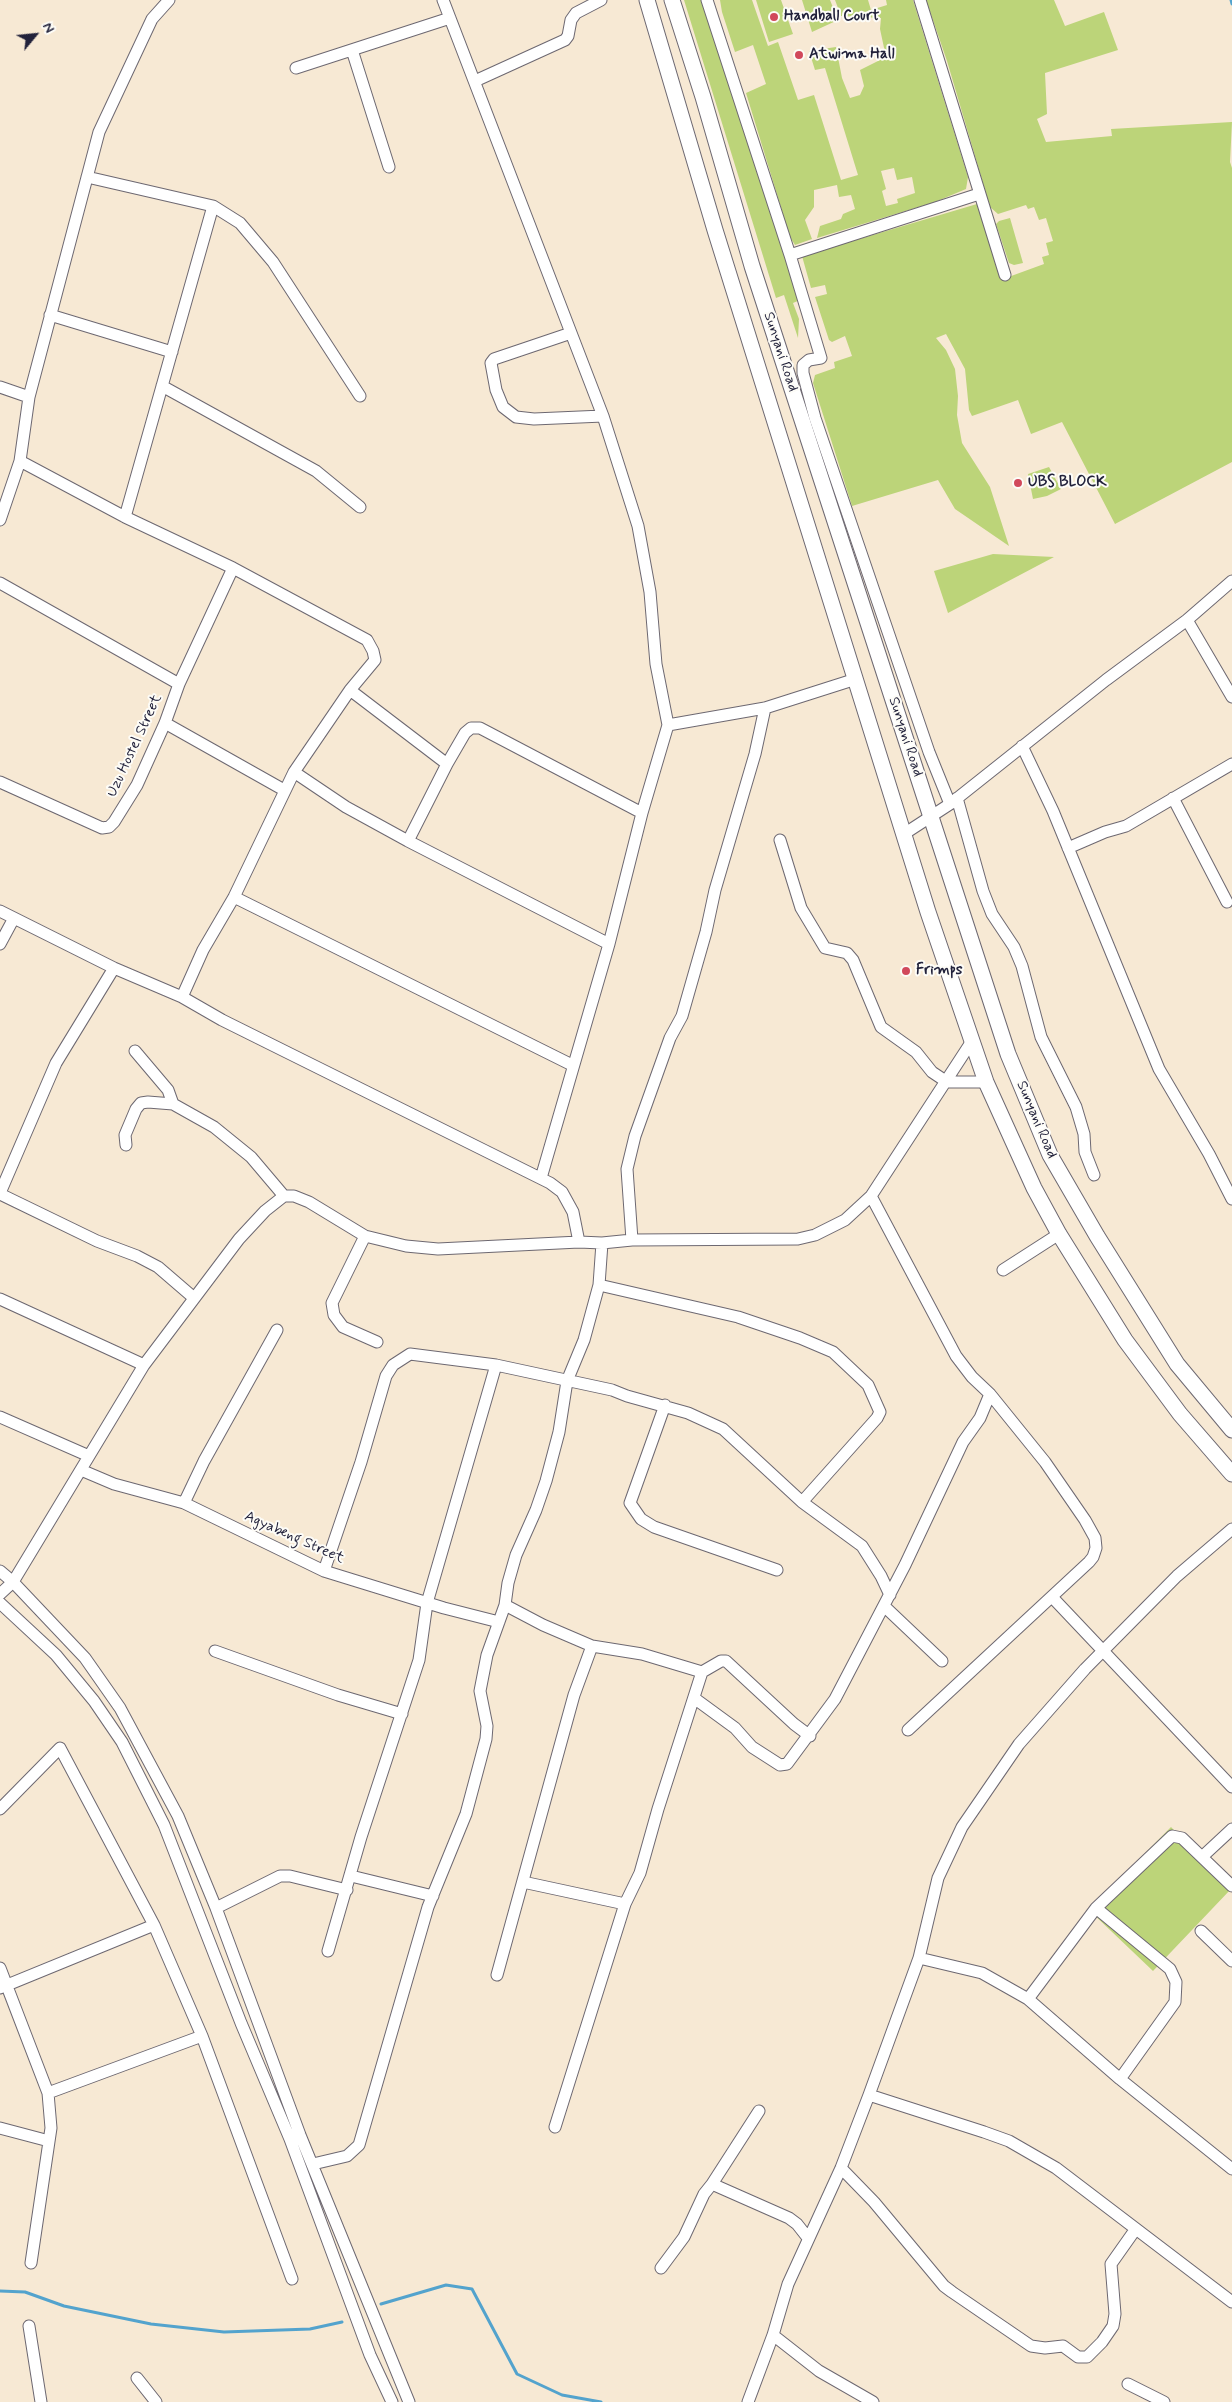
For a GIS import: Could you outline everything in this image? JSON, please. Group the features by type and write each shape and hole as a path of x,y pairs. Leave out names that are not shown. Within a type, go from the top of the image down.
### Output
{"main road":[{"path":"647,0 718,239 904,834 986,1082 1034,1188 1059,1234 1125,1340 1180,1414 1232,1474"},
{"name":"Sunyani Road","path":"672,0 703,97 752,266 1008,1054 1050,1155 1102,1244 1177,1364 1232,1430"}],"street":[{"path":"0,520 20,461 29,397 98,132 152,19 169,0"},
{"path":"443,0 603,416 638,526 650,592 656,664 668,725 642,813 609,944 572,1065 541,1178"},
{"path":"475,81 565,40 568,36 570,20 576,13 601,0"},
{"path":"706,0 790,255 820,358 809,360 803,365 803,373 815,418 916,715 953,801 992,914 1014,947 1022,966 1041,1037 1076,1107 1084,1134 1084,1152 1094,1175"},
{"path":"920,0 979,194 1006,275"},
{"path":"296,68 450,18"},
{"path":"352,50 389,167"},
{"path":"87,177 213,206 240,223 273,262 360,396"},
{"path":"790,255 979,194"},
{"path":"125,517 213,206"},
{"path":"50,316 172,352"},
{"path":"571,334 494,358 491,363 496,390 503,407 516,417 560,419 603,416"},
{"path":"162,386 316,471 360,507"},
{"path":"0,388 29,397"},
{"path":"20,461 125,517 233,568 367,640 373,651 375,660 350,690 294,772 284,790 234,897 203,950 182,997"},
{"name":"Uzu Hostel Street","path":"0,782 102,828 109,827 137,785 180,684 233,568"},
{"path":"904,834 953,801 1187,620 1232,581"},
{"path":"0,583 180,684"},
{"path":"1187,620 1232,697"},
{"path":"668,725 765,708 856,679"},
{"path":"350,690 447,764"},
{"path":"632,1240 628,1170 635,1136 670,1038 682,1016 706,932 715,890 755,754 765,708"},
{"path":"165,723 284,790"},
{"path":"408,841 447,764 465,733 471,728 480,728 642,813"},
{"path":"1022,746 1053,811 1159,1069 1209,1154 1232,1198"},
{"path":"1068,848 1105,832 1126,826 1232,764"},
{"path":"294,772 346,807 408,841 609,944"},
{"path":"1173,798 1227,902"},
{"path":"780,840 801,908 818,940 825,948 847,953 853,960 881,1027 904,1042 916,1052 932,1072 947,1082 986,1082"},
{"path":"234,897 572,1065"},
{"path":"0,911 114,968 182,997 231,1024 541,1178 562,1192 574,1212 579,1242"},
{"path":"0,944 14,918"},
{"path":"114,968 56,1064 0,1193 97,1241 136,1256 158,1268 194,1298"},
{"path":"0,1594 13,1582 144,1365 239,1239 265,1211 284,1196 294,1196 308,1202 365,1236 406,1246 438,1249 579,1242 602,1243 632,1240 798,1239 815,1235 845,1220 872,1196 972,1041"},
{"path":"135,1051 168,1090 173,1104"},
{"path":"126,1145 125,1134 140,1103 173,1104 214,1127 251,1157 284,1196"},
{"path":"872,1196 956,1356 972,1377 990,1394 1045,1462 1085,1520 1095,1538 1093,1556 1052,1597 1006,1637 908,1730"},
{"path":"1002,1270 1059,1234"},
{"path":"365,1236 332,1303 334,1315 343,1327 377,1342"},
{"path":"314,2164 347,2156 359,2145 433,1896 466,1814 482,1755 487,1726 480,1691 487,1655 505,1605 508,1583 516,1555 536,1510 546,1481 559,1432 567,1381 584,1340 599,1285 602,1243"},
{"path":"599,1285 738,1317 800,1338 833,1352 868,1385 880,1412 877,1418 802,1502"},
{"path":"0,1299 144,1365"},
{"path":"184,1502 204,1461 277,1330"},
{"path":"324,1571 361,1462 386,1376 393,1365 410,1354 496,1365 612,1390 627,1396 665,1405 723,1429 802,1502 862,1546 881,1576 890,1595"},
{"path":"328,1951 361,1836 419,1660 427,1602 496,1365"},
{"path":"694,1698 735,1728 752,1747 780,1765 787,1764 810,1736 835,1699 890,1595 963,1442 980,1418 990,1394"},
{"path":"665,1405 630,1503 641,1520 654,1527 777,1570"},
{"path":"0,1417 89,1456"},
{"name":"Agyabeng Street","path":"81,1470 114,1484 184,1502 324,1571 499,1622"},
{"path":"748,2402 773,2335 788,2284 840,2168 869,2095 919,1958 938,1878 962,1827 1019,1744 1102,1651 1177,1576 1232,1529"},
{"path":"0,1571 13,1582 85,1658 120,1708 178,1816 216,1908 300,2135 314,2164 386,2349 410,2402"},
{"path":"1052,1597 1232,1788"},
{"path":"0,1603 56,1655 94,1701 122,1742 164,1825 238,2014 290,2139 370,2355 392,2402"},
{"path":"505,1605 543,1625 592,1646 642,1654 702,1672"},
{"path":"884,1606 942,1661"},
{"path":"497,1974 574,1695 592,1646"},
{"path":"215,1651 338,1695 402,1714"},
{"path":"555,2127 625,1904 640,1873 658,1809 702,1672 721,1661 726,1661 794,1724 810,1736"},
{"path":"0,1809 60,1748 154,1926 202,2036 292,2279"},
{"path":"1204,1856 1232,1829"},
{"path":"1028,1999 1096,1908 1172,1836 1182,1838 1204,1856 1232,1886"},
{"path":"216,1908 280,1876 290,1876 347,1890"},
{"path":"351,1876 433,1896"},
{"path":"523,1882 625,1904"},
{"path":"1096,1908 1170,1968 1176,1982 1175,2002 1120,2080"},
{"path":"4,1987 154,1926"},
{"path":"1201,1931 1232,1961"},
{"path":"919,1958 982,1973 1028,1999 1120,2080 1232,2169"},
{"path":"0,1968 4,1987 48,2093 51,2128 31,2263"},
{"path":"48,2093 202,2036"},
{"path":"869,2095 1009,2141 1056,2168 1232,2302"},
{"path":"661,2268 684,2237 704,2194 759,2111"},
{"path":"0,2128 49,2141"},
{"path":"840,2168 874,2202 944,2286 1031,2346 1045,2348 1063,2346 1078,2357 1088,2357 1113,2326 1115,2314 1111,2264 1135,2230"},
{"path":"712,2184 789,2218 808,2238"},
{"path":"29,2326 41,2402"},
{"path":"773,2335 819,2372 873,2402"},
{"path":"137,2378 156,2402"},
{"path":"1128,2384 1164,2402"}],"green space":[{"path":"684,0 702,0 800,300 793,303 799,319 798,338 784,295 776,298"},
{"path":"720,0 752,0 768,46 778,42 798,100 814,95 841,180 858,175 825,68 815,70 809,51 836,47 842,78 850,98 860,95 864,86 860,70 886,57 880,29 881,18 841,16 835,0 868,0 871,10 887,5 886,0 913,0 968,177 966,189 935,202 817,238 820,226 841,219 843,214 855,209 851,195 839,197 837,185 814,190 814,207 805,220 812,239 795,245 790,237 746,93 766,84 753,45 735,52","holes":["894,168 897,180 912,177 915,193 897,199 898,203 886,206 882,191 886,189 881,171"]},
{"name":"Handball Court","path":"756,0 781,0 793,34 769,42"},
{"path":"802,0 830,0 838,20 812,32"},
{"path":"926,0 1054,0 1065,26 1104,12 1118,50 1045,73 1047,114 1037,119 1046,142 1112,136 1111,129 1232,122 1230,162 1232,168 1232,462 1115,524 1062,422 1031,434 1018,400 972,416 969,410 965,369 946,334 936,338 946,350 955,369 958,396 957,415 962,443 990,487 1009,546 955,509 938,480 852,506 813,383 815,375 835,368 834,362 852,356 845,336 832,342 829,340 815,297 827,294 825,285 811,288 802,256 977,204 1003,279 1044,264 1042,257 1049,255 1046,243 1053,241 1046,218 1039,220 1034,207 1028,209 1026,205 998,214 990,207 947,61"},
{"path":"1010,218 1023,263 1014,265 1009,263 996,224 999,221"},
{"path":"1049,467 1061,489 1047,496 1033,499 1028,474"},
{"path":"993,554 1054,557 948,613 934,571"},
{"path":"1171,1827 1231,1889 1153,1971 1089,1910"}],"waterway":[{"path":"1231,0 1232,4"},
{"path":"381,2304 446,2285 472,2289 517,2374 562,2395 601,2402"},
{"path":"0,2291 25,2292 64,2306 151,2324 224,2332 310,2329 342,2322"}],"place":[{"name":"Handball Court","path":"774,17"},
{"name":"Atwima Hall","path":"799,55"},
{"name":"UBS BLOCK","path":"1018,483"},
{"name":"Frimps","path":"906,971"}]}
